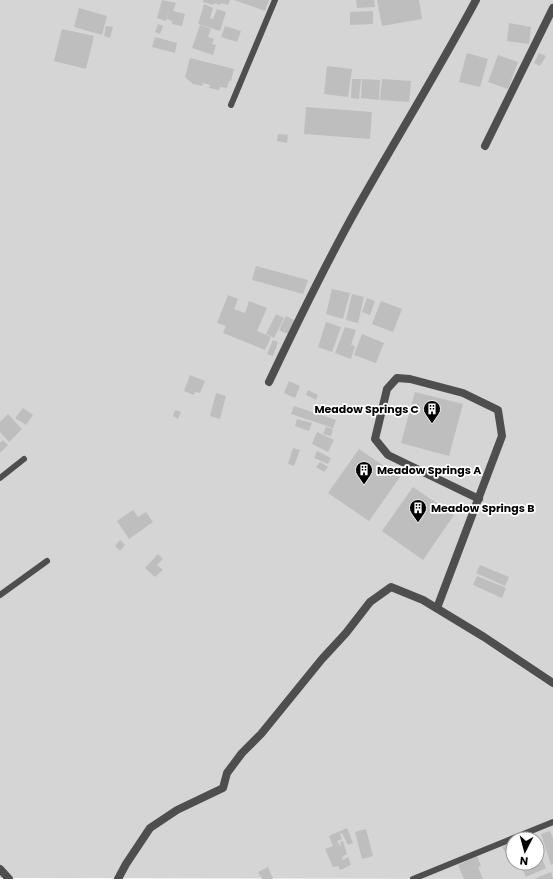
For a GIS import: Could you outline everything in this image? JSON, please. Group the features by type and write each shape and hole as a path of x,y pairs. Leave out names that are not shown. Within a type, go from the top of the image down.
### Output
{"street":[{"path":"269,382 300,315 357,209 449,50 476,0"},
{"path":"485,146 553,8"},
{"path":"438,608 479,499 502,436 498,410 463,393 410,379 397,378 388,389 375,439 388,455 479,499"},
{"path":"118,879 150,828 177,810 223,788 227,773 242,753 261,734 322,659 346,633 370,602 391,587 438,608 553,683"},
{"path":"0,870 9,879"}],"lane":[{"path":"231,105 275,0"},
{"path":"0,478 24,459"},
{"path":"0,595 48,562"},
{"path":"414,879 553,822"}],"shaded area":[{"path":"0,0 553,0 553,879 0,878"}],"building":[{"path":"162,0 176,3 173,11 185,14 182,26 172,24 172,21 167,19 169,9 166,21 157,18"},
{"path":"203,0 230,0 228,5 214,3 213,5 203,2"},
{"path":"234,0 269,0 265,11"},
{"path":"356,0 374,0 375,7 357,8"},
{"path":"377,0 419,0 422,19 382,26"},
{"path":"204,4 213,8 210,18 213,19 217,9 226,12 220,31 198,24"},
{"path":"79,8 107,16 102,35 74,27"},
{"path":"373,11 373,24 350,25 350,12"},
{"path":"509,23 531,27 529,44 507,41"},
{"path":"158,24 163,26 160,34 155,32"},
{"path":"200,25 211,29 208,37 214,39 212,44 216,45 213,55 192,48"},
{"path":"106,26 113,27 110,38 104,36"},
{"path":"225,26 241,31 237,42 221,37"},
{"path":"62,29 94,36 86,69 54,61"},
{"path":"155,37 177,43 175,53 152,47"},
{"path":"467,53 488,59 480,87 459,82"},
{"path":"539,53 546,56 540,66 534,63"},
{"path":"498,55 518,62 508,89 488,82"},
{"path":"190,58 234,69 231,81 229,81 227,88 220,87 219,90 209,88 210,85 203,83 202,86 193,84 185,77"},
{"path":"327,66 352,69 348,97 324,94"},
{"path":"352,79 361,79 359,99 351,98"},
{"path":"362,79 380,80 379,100 361,98"},
{"path":"382,79 411,81 409,102 380,100"},
{"path":"306,107 372,112 370,139 304,134"},
{"path":"278,134 288,135 287,143 277,141"},
{"path":"256,266 308,280 303,294 252,280"},
{"path":"332,289 350,293 343,319 326,314"},
{"path":"352,294 364,297 358,323 346,320"},
{"path":"228,295 238,299 234,309 245,313 249,301 267,308 257,331 271,337 265,350 223,333 226,326 217,323"},
{"path":"367,298 375,301 370,315 362,312"},
{"path":"381,301 402,309 393,332 372,324"},
{"path":"276,314 284,318 274,338 266,334"},
{"path":"286,316 296,321 290,335 279,330"},
{"path":"326,322 341,327 332,352 318,347"},
{"path":"345,327 356,330 351,345 355,346 351,359 335,353"},
{"path":"362,334 384,343 376,363 354,355"},
{"path":"273,340 278,342 273,356 267,354"},
{"path":"190,375 205,381 200,393 195,392 194,395 184,391"},
{"path":"289,381 300,386 295,398 284,393"},
{"path":"308,390 318,395 316,400 306,395"},
{"name":"Meadow Springs C","path":"415,392 463,404 449,456 401,443"},
{"path":"216,393 226,396 220,419 210,416"},
{"path":"294,406 336,420 333,428 291,414"},
{"path":"23,408 33,415 26,425 15,418"},
{"path":"175,410 181,412 178,419 173,416"},
{"path":"8,414 22,429 9,442 0,432 0,422"},
{"path":"297,419 312,423 309,431 295,426"},
{"path":"326,427 333,429 331,436 323,434"},
{"path":"317,432 334,440 328,452 312,444"},
{"path":"3,440 8,445 0,453 0,443"},
{"path":"293,448 300,450 294,466 288,464"},
{"name":"Meadow Springs A","path":"359,449 400,477 369,521 328,493"},
{"path":"317,451 331,458 328,464 314,458"},
{"path":"320,462 328,467 324,472 316,467"},
{"name":"Meadow Springs B","path":"413,487 454,515 423,560 382,531"},
{"path":"133,510 138,517 146,512 153,522 129,539 117,521"},
{"path":"120,540 125,545 120,551 115,546"},
{"path":"158,554 163,559 157,565 163,570 155,577 145,568"},
{"path":"480,565 509,577 505,586 476,573"},
{"path":"477,576 506,588 502,598 473,585"},
{"path":"347,828 353,843 348,845 342,833 340,834 342,839 337,841 341,846 340,842 343,841 347,854 342,857 343,860 348,857 351,865 340,870 338,866 333,867 325,849 333,846 329,836"},
{"path":"366,829 373,856 362,859 355,832"},
{"path":"550,831 553,838 553,864 551,865 545,846 545,833"},
{"path":"505,845 505,852 502,847"},
{"path":"477,856 481,866 478,867 483,879 464,879 458,865"},
{"path":"268,867 273,879 262,879 258,872"},
{"path":"523,871 539,871 526,877"},
{"path":"551,872 553,879 534,879"}],"place":[{"name":"Meadow Springs C","path":"432,424"},
{"name":"Meadow Springs A","path":"364,485"},
{"name":"Meadow Springs B","path":"418,523"}]}
